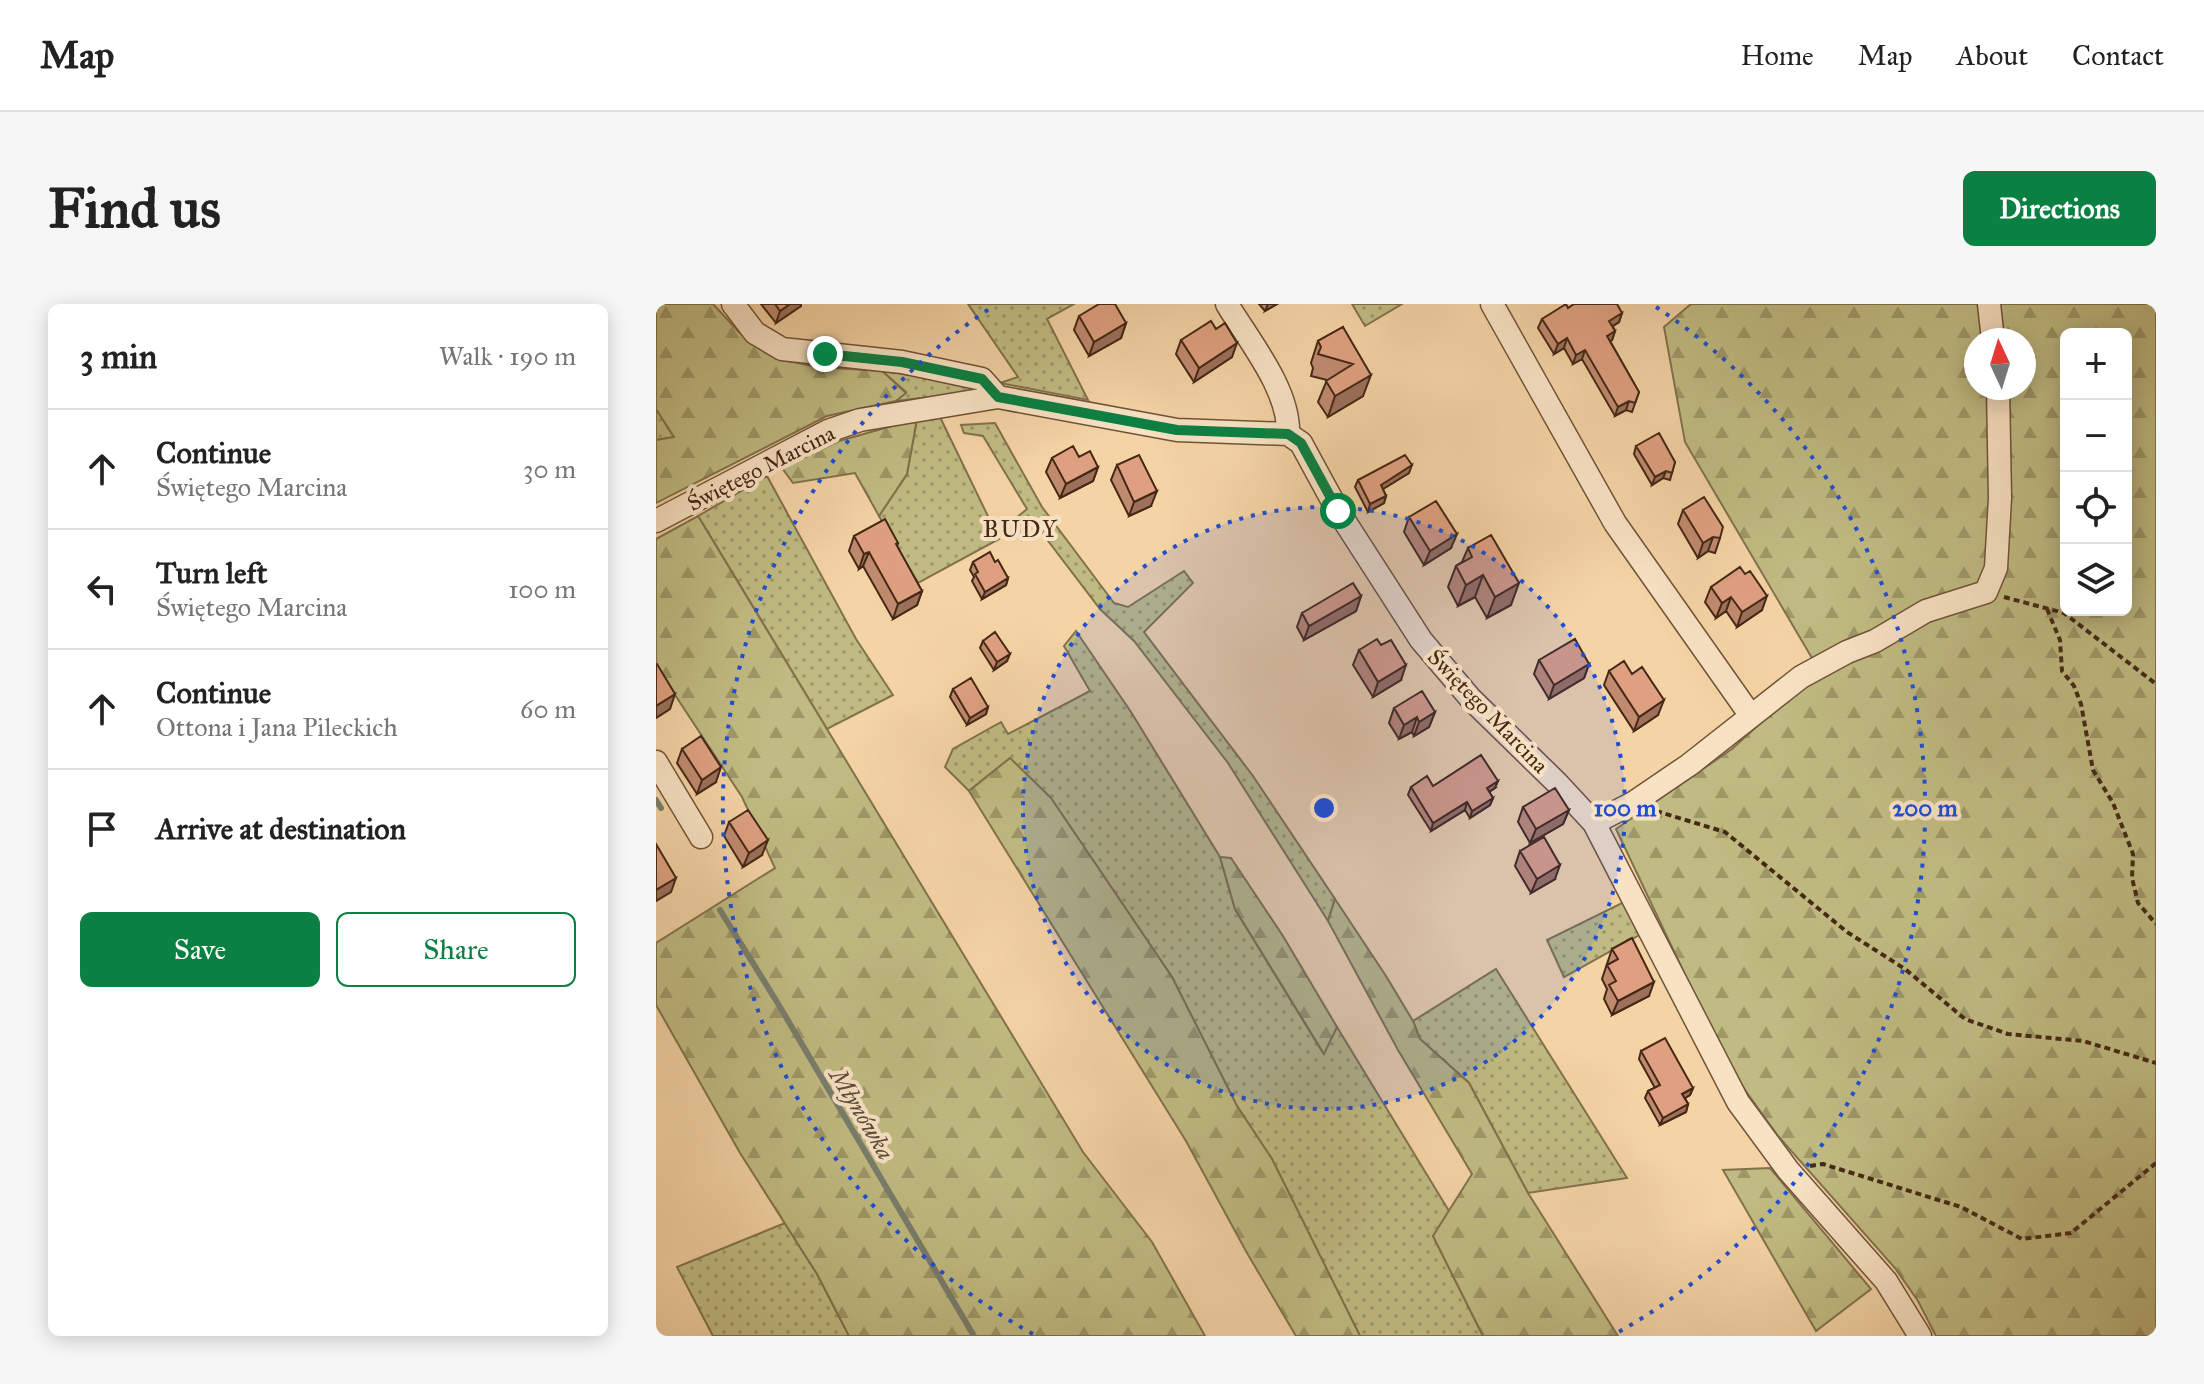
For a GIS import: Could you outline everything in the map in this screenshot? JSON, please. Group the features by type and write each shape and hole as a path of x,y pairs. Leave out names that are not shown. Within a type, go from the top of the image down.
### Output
{"street":[{"path":"733,304 755,333 782,349 902,362 942,370 982,379 998,397"},
{"path":"1227,304 1282,396 1289,417 1288,434"},
{"path":"1492,304 1615,523 1751,716"},
{"path":"1989,304 1992,328"},
{"name":"Świętego Marcina","path":"656,521 828,431 860,420 998,397 1177,430 1288,434 1301,443 1338,511 1421,640 1471,699 1594,823 1738,1102 1788,1170 1886,1281 1920,1336"},
{"path":"1594,823 1633,803 1689,765 1801,677 1875,641 1926,611 1986,592 1996,568 1998,540 1998,400"},
{"path":"656,762 701,837"}],"path":[{"path":"1986,592 2064,613 2156,684"},
{"path":"2047,609 2060,640 2062,671 2074,686 2081,704 2093,770 2113,803 2133,854 2132,878 2138,903 2156,924"},
{"path":"1633,803 1725,832 1847,932 1905,969 1965,1019 2008,1034 2083,1041 2156,1063"},
{"path":"1788,1170 1823,1164 1893,1184 1961,1207 2022,1239 2071,1233 2156,1163"}],"green space":[{"path":"656,304 713,304 739,332 778,359 818,367 882,371 906,393 896,401 827,416 656,503 656,440 674,437 656,409"},
{"path":"968,304 1074,304 1047,319 1088,400 1000,383 1018,377"},
{"path":"1352,304 1402,304 1365,326"},
{"path":"1691,304 2156,304 2156,1336 1936,1336 1918,1301 1895,1268 1778,1136 1745,1090 1716,1040 1616,829 1732,749 1819,670 1685,442 1664,327"},
{"path":"882,371 970,383 971,392 896,401 906,392"},
{"path":"656,409 674,437 656,440"},
{"path":"939,415 999,539 918,583 879,516 907,474 917,419"},
{"path":"917,419 907,474 879,516 855,473 793,483 782,468 839,441"},
{"path":"995,423 1042,507 1114,603 1128,607 1184,571 1193,583 1144,632 1253,776 1335,899 1328,921 1228,763 1134,641 1100,609 1042,533 1022,540 1011,522 1027,509 983,436 964,433 961,425"},
{"path":"767,476 856,639 893,695 827,729 698,516"},
{"path":"698,516 1083,1152 1152,1242 1205,1336 849,1336 817,1274 740,1153 656,1005 656,943 775,868 742,797 656,666 656,539"},
{"path":"1076,631 1131,712 1220,857 1235,909 1323,1053 1337,1027 1449,1211 1433,1236 1483,1336 1360,1336 1272,1159 1237,1106 1172,977 1051,799 1010,758 969,791 945,767 953,749 1001,722 1008,734 1090,691 1064,646"},
{"path":"1010,758 1051,798 1172,977 1237,1106 1272,1159 1360,1336 1296,1336 1186,1141 969,791"},
{"path":"1220,857 1231,858 1283,936 1337,1027 1324,1054 1235,909"},
{"path":"1335,899 1386,976 1420,1039 1469,1083 1528,1193 1618,1336 1483,1336 1433,1236 1472,1174 1398,1050 1328,921"},
{"path":"1626,901 1641,934 1564,977 1547,940"},
{"path":"1496,969 1627,1178 1528,1193 1469,1083 1420,1039 1413,1021"},
{"path":"1770,1168 1871,1289 1816,1331 1723,1170"},
{"path":"785,1223 817,1274 849,1336 713,1336 677,1267"}],"building":[{"path":"775,304 790,304 780,311"},
{"path":"1099,304 1115,304 1126,323 1094,342 1079,316"},
{"path":"1566,304 1568,308 1574,304 1617,304 1622,313 1609,321 1615,331 1607,336 1639,392 1635,403 1629,401 1618,407 1585,350 1576,355 1567,338 1558,344 1542,319"},
{"path":"1211,321 1216,329 1225,323 1237,343 1199,368 1181,340"},
{"path":"1343,327 1371,375 1335,396 1326,381 1353,364 1318,354 1321,347 1318,341"},
{"path":"1659,433 1675,462 1672,473 1666,471 1655,477 1636,446"},
{"path":"1073,446 1079,457 1090,451 1098,467 1066,484 1052,458"},
{"path":"1139,455 1157,491 1134,502 1117,465"},
{"path":"1405,455 1412,465 1381,485 1386,496 1370,504 1358,480"},
{"path":"1704,497 1723,527 1720,538 1713,537 1703,543 1683,510"},
{"path":"1436,501 1457,534 1430,551 1409,517"},
{"path":"885,519 922,591 898,604 869,552 864,554 854,536"},
{"path":"1491,535 1519,583 1495,597 1483,575 1466,585 1456,566 1472,557 1468,548"},
{"path":"990,552 1008,578 985,592 975,574 978,572 973,562"},
{"path":"1740,567 1745,574 1750,571 1767,596 1742,612 1731,597 1722,603 1711,587"},
{"path":"1353,583 1361,596 1309,626 1302,613"},
{"path":"995,632 1010,654 997,662 983,641"},
{"path":"1377,639 1381,645 1391,640 1406,665 1378,682 1359,650"},
{"path":"1575,639 1589,664 1554,685 1539,660"},
{"path":"1624,661 1632,674 1642,667 1664,700 1639,717 1609,671"},
{"path":"656,665 675,694 656,706"},
{"path":"971,678 988,707 970,718 953,689"},
{"path":"1422,691 1435,712 1419,722 1417,717 1404,725 1394,708"},
{"path":"701,736 721,767 702,780 682,749"},
{"path":"1481,755 1498,781 1487,788 1493,798 1472,811 1467,802 1433,823 1411,787 1427,776 1433,786"},
{"path":"1555,788 1569,810 1536,829 1523,807"},
{"path":"748,810 768,840 749,853 729,822"},
{"path":"1544,837 1560,865 1537,879 1520,851"},
{"path":"656,844 676,878 656,890"},
{"path":"1632,938 1654,982 1618,1001 1609,985 1616,981 1607,965 1618,959 1612,949"},
{"path":"1665,1038 1693,1088 1682,1094 1688,1104 1663,1118 1648,1091 1660,1085 1641,1051"}],"waterway":[{"name":"Młynówka","path":"656,800 661,808"},
{"name":"Młynówka","path":"720,910 974,1336"}],"district":[{"name":"BUDY","path":"1021,529"}],"route":[{"path":"825,354 902,362 982,379 998,397 1177,430 1288,434 1301,443 1338,511"}]}
